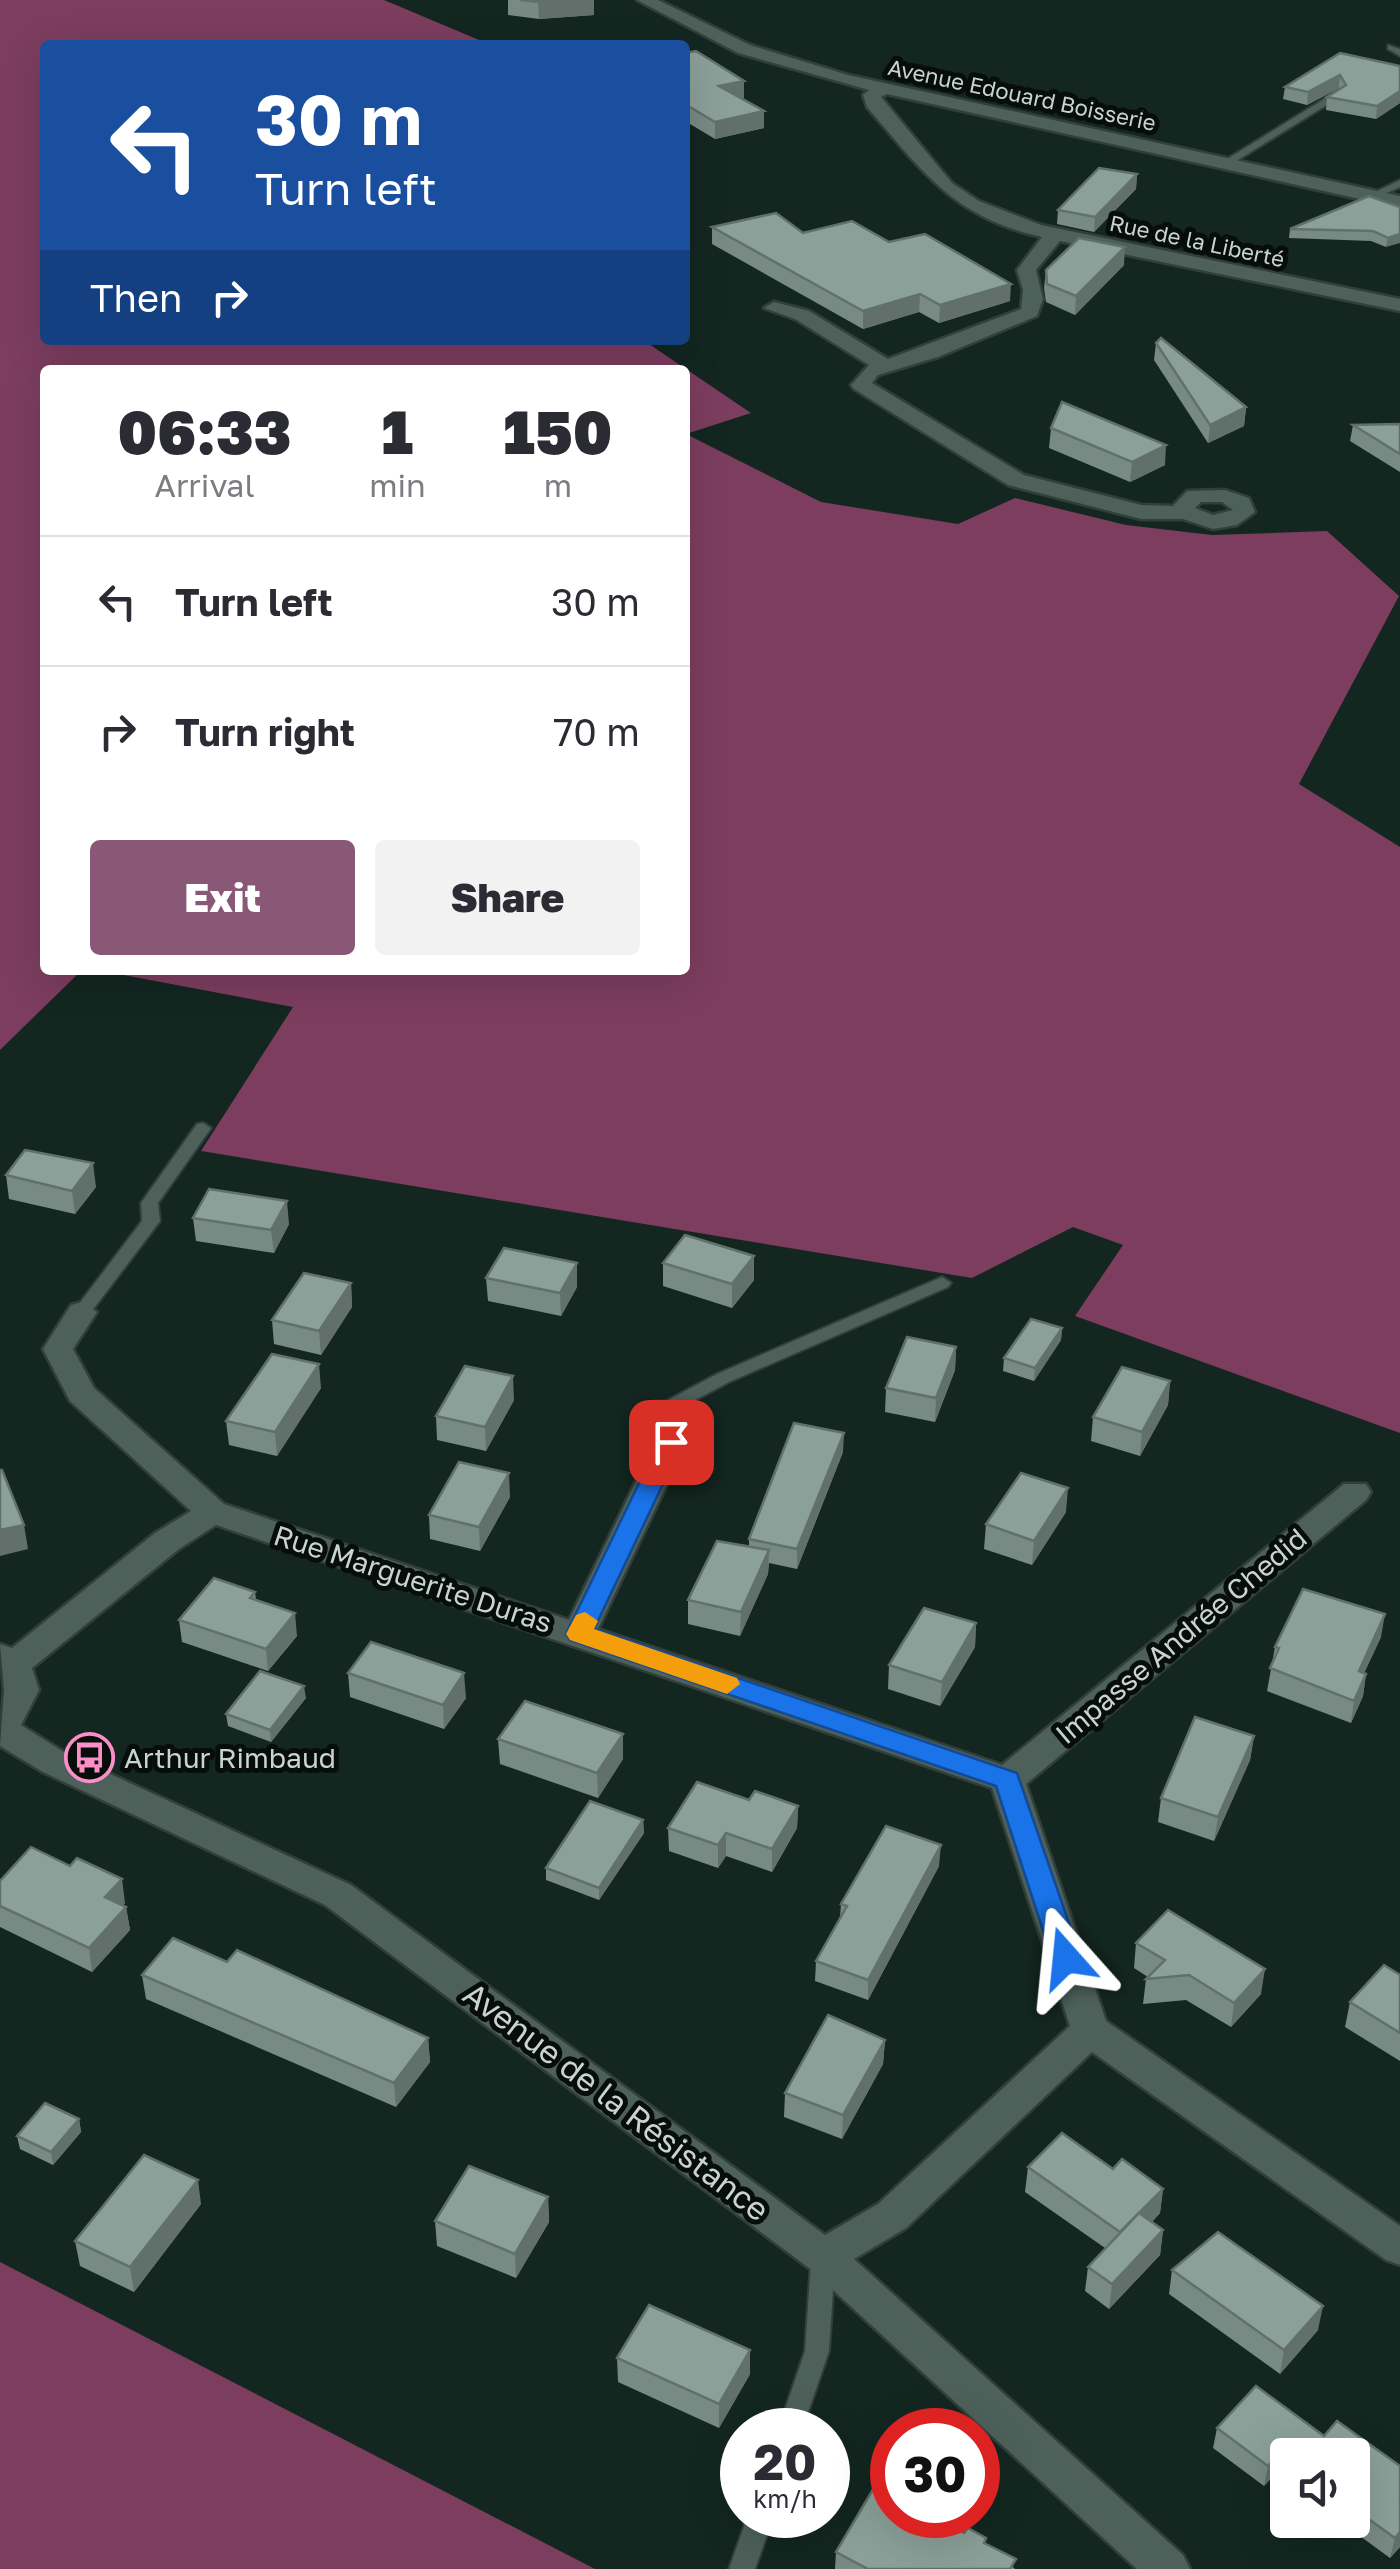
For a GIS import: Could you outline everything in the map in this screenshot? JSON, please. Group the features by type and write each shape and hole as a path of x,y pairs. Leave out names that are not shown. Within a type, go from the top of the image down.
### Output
{"street":[{"name":"Avenue Edouard Boisserie","path":"645,0 744,49 883,88 1230,161 1400,202"},
{"name":"Rue de la Liberté","path":"883,88 872,95 873,103 946,187 972,204 1055,235 1400,305"},
{"path":"1055,235 1028,258 1025,268 1034,303 1030,312 931,353 885,366 863,378 861,385 1016,480 1141,512 1186,513"},
{"path":"774,308 802,315 885,366"},
{"path":"0,1727 20,1703 23,1690 7,1660 213,1512 81,1394 58,1349 82,1312"},
{"path":"579,1634 671,1442 665,1409"},
{"name":"Impasse Andrée Chedid","path":"1007,1780 1355,1492"},
{"name":"Rue Marguerite Duras","path":"213,1512 1007,1780"},
{"name":"Avenue de la Résistance","path":"0,1727 55,1762 338,1896 823,2256 1168,2569"},
{"path":"1007,1780 1090,2030 1400,2248"},
{"path":"823,2256 892,2216 1090,2030"}],"lane":[{"path":"1230,161 1338,94"},
{"path":"1374,195 1400,184"},
{"path":"82,1312 151,1221 150,1203 203,1128"},
{"path":"665,1409 724,1378 942,1283"},
{"path":"798,2408 817,2351 823,2256"},
{"path":"742,2569 753,2538"}],"shaded area":[{"path":"0,0 384,0 479,40 40,40 40,345 650,345 680,365 40,365 40,975 77,975 0,1050"},
{"path":"690,372 751,413 690,433"},
{"path":"690,436 821,502 958,524 1015,498 1126,525 1212,535 1327,531 1399,596 1299,784 1400,847 1400,1433 1075,1316 1123,1245 1073,1227 972,1278 201,1151 293,1007 123,975 690,975"},
{"path":"0,2262 595,2569 0,2569"}],"building":[{"path":"696,51 744,81 719,86 764,111 715,122 690,107 690,52"},
{"path":"1340,53 1400,66 1400,91 1377,106 1327,97 1346,85 1340,75 1308,92 1285,87"},
{"path":"1099,168 1137,174 1095,217 1058,210"},
{"path":"1369,196 1400,207 1400,234 1388,238 1373,231 1290,229"},
{"path":"776,213 803,233 852,221 889,242 925,234 1011,284 940,305 920,294 863,311 712,227"},
{"path":"1079,238 1125,247 1076,296 1047,284 1046,270"},
{"path":"1161,338 1246,407 1210,425 1156,343"},
{"path":"1062,402 1166,445 1132,462 1051,428"},
{"path":"1400,424 1400,454 1353,425"},
{"path":"25,1150 93,1163 72,1191 6,1175"},
{"path":"209,1189 287,1201 271,1230 193,1218"},
{"path":"685,1235 754,1256 732,1284 663,1263"},
{"path":"504,1248 577,1263 560,1293 486,1278"},
{"path":"304,1273 351,1283 319,1331 272,1320"},
{"path":"1031,1319 1062,1328 1035,1368 1004,1358"},
{"path":"907,1337 956,1347 936,1398 886,1388"},
{"path":"272,1354 319,1364 275,1432 226,1421"},
{"path":"465,1366 513,1376 485,1427 436,1416"},
{"path":"1122,1367 1170,1381 1142,1432 1093,1417"},
{"path":"794,1423 844,1433 797,1549 749,1539"},
{"path":"459,1462 509,1473 479,1527 429,1515"},
{"path":"2,1470 24,1525 0,1530"},
{"path":"1021,1473 1068,1488 1034,1541 986,1524"},
{"path":"717,1541 769,1550 741,1612 688,1600"},
{"path":"214,1578 255,1592 250,1598 295,1613 266,1649 179,1620"},
{"path":"1303,1589 1385,1614 1359,1671 1366,1674 1354,1701 1270,1668 1279,1648 1275,1647"},
{"path":"924,1608 976,1623 942,1682 889,1665"},
{"path":"371,1642 464,1673 443,1705 348,1673"},
{"path":"260,1671 304,1686 270,1730 226,1714"},
{"path":"525,1701 623,1734 597,1773 498,1739"},
{"path":"1195,1717 1254,1736 1218,1817 1161,1798"},
{"path":"697,1782 749,1800 755,1791 798,1806 772,1849 726,1833 718,1845 668,1828"},
{"path":"590,1801 643,1820 599,1888 546,1868"},
{"path":"886,1826 941,1845 868,1980 816,1961 847,1906 841,1904"},
{"path":"31,1847 70,1866 77,1858 122,1879 105,1897 126,1907 89,1948 0,1906 0,1881"},
{"path":"1168,1910 1265,1969 1234,2003 1189,1975 1146,1979 1165,1960 1136,1943"},
{"path":"173,1938 227,1962 237,1950 428,2038 394,2083 142,1975"},
{"path":"1384,1965 1400,1975 1400,2033 1350,2002"},
{"path":"828,2015 885,2040 843,2115 785,2093"},
{"path":"45,2103 79,2119 51,2152 17,2136"},
{"path":"1062,2133 1113,2169 1122,2159 1163,2189 1120,2232 1028,2167"},
{"path":"144,2155 198,2180 130,2267 75,2241"},
{"path":"469,2166 548,2197 515,2254 435,2221"},
{"path":"1139,2213 1163,2230 1112,2284 1088,2267"},
{"path":"1218,2232 1323,2306 1284,2350 1172,2270"},
{"path":"649,2305 750,2350 719,2404 617,2358"},
{"path":"1256,2386 1324,2436 1337,2421 1361,2438 1270,2438 1268,2466 1217,2428"},
{"path":"1370,2445 1400,2466 1400,2532 1395,2538 1370,2520"},
{"path":"870,2494 870,2538 986,2538 984,2543 1016,2559 1010,2569 868,2569 836,2552 844,2538 850,2538 850,2528"}],"slow traffic":[{"path":"585,1621 579,1634 727,1684"}],"place":[{"name":"Arthur Rimbaud","path":"89,1758"}],"route":[{"path":"671,1442 579,1634 1007,1780 1066,1958"}]}
